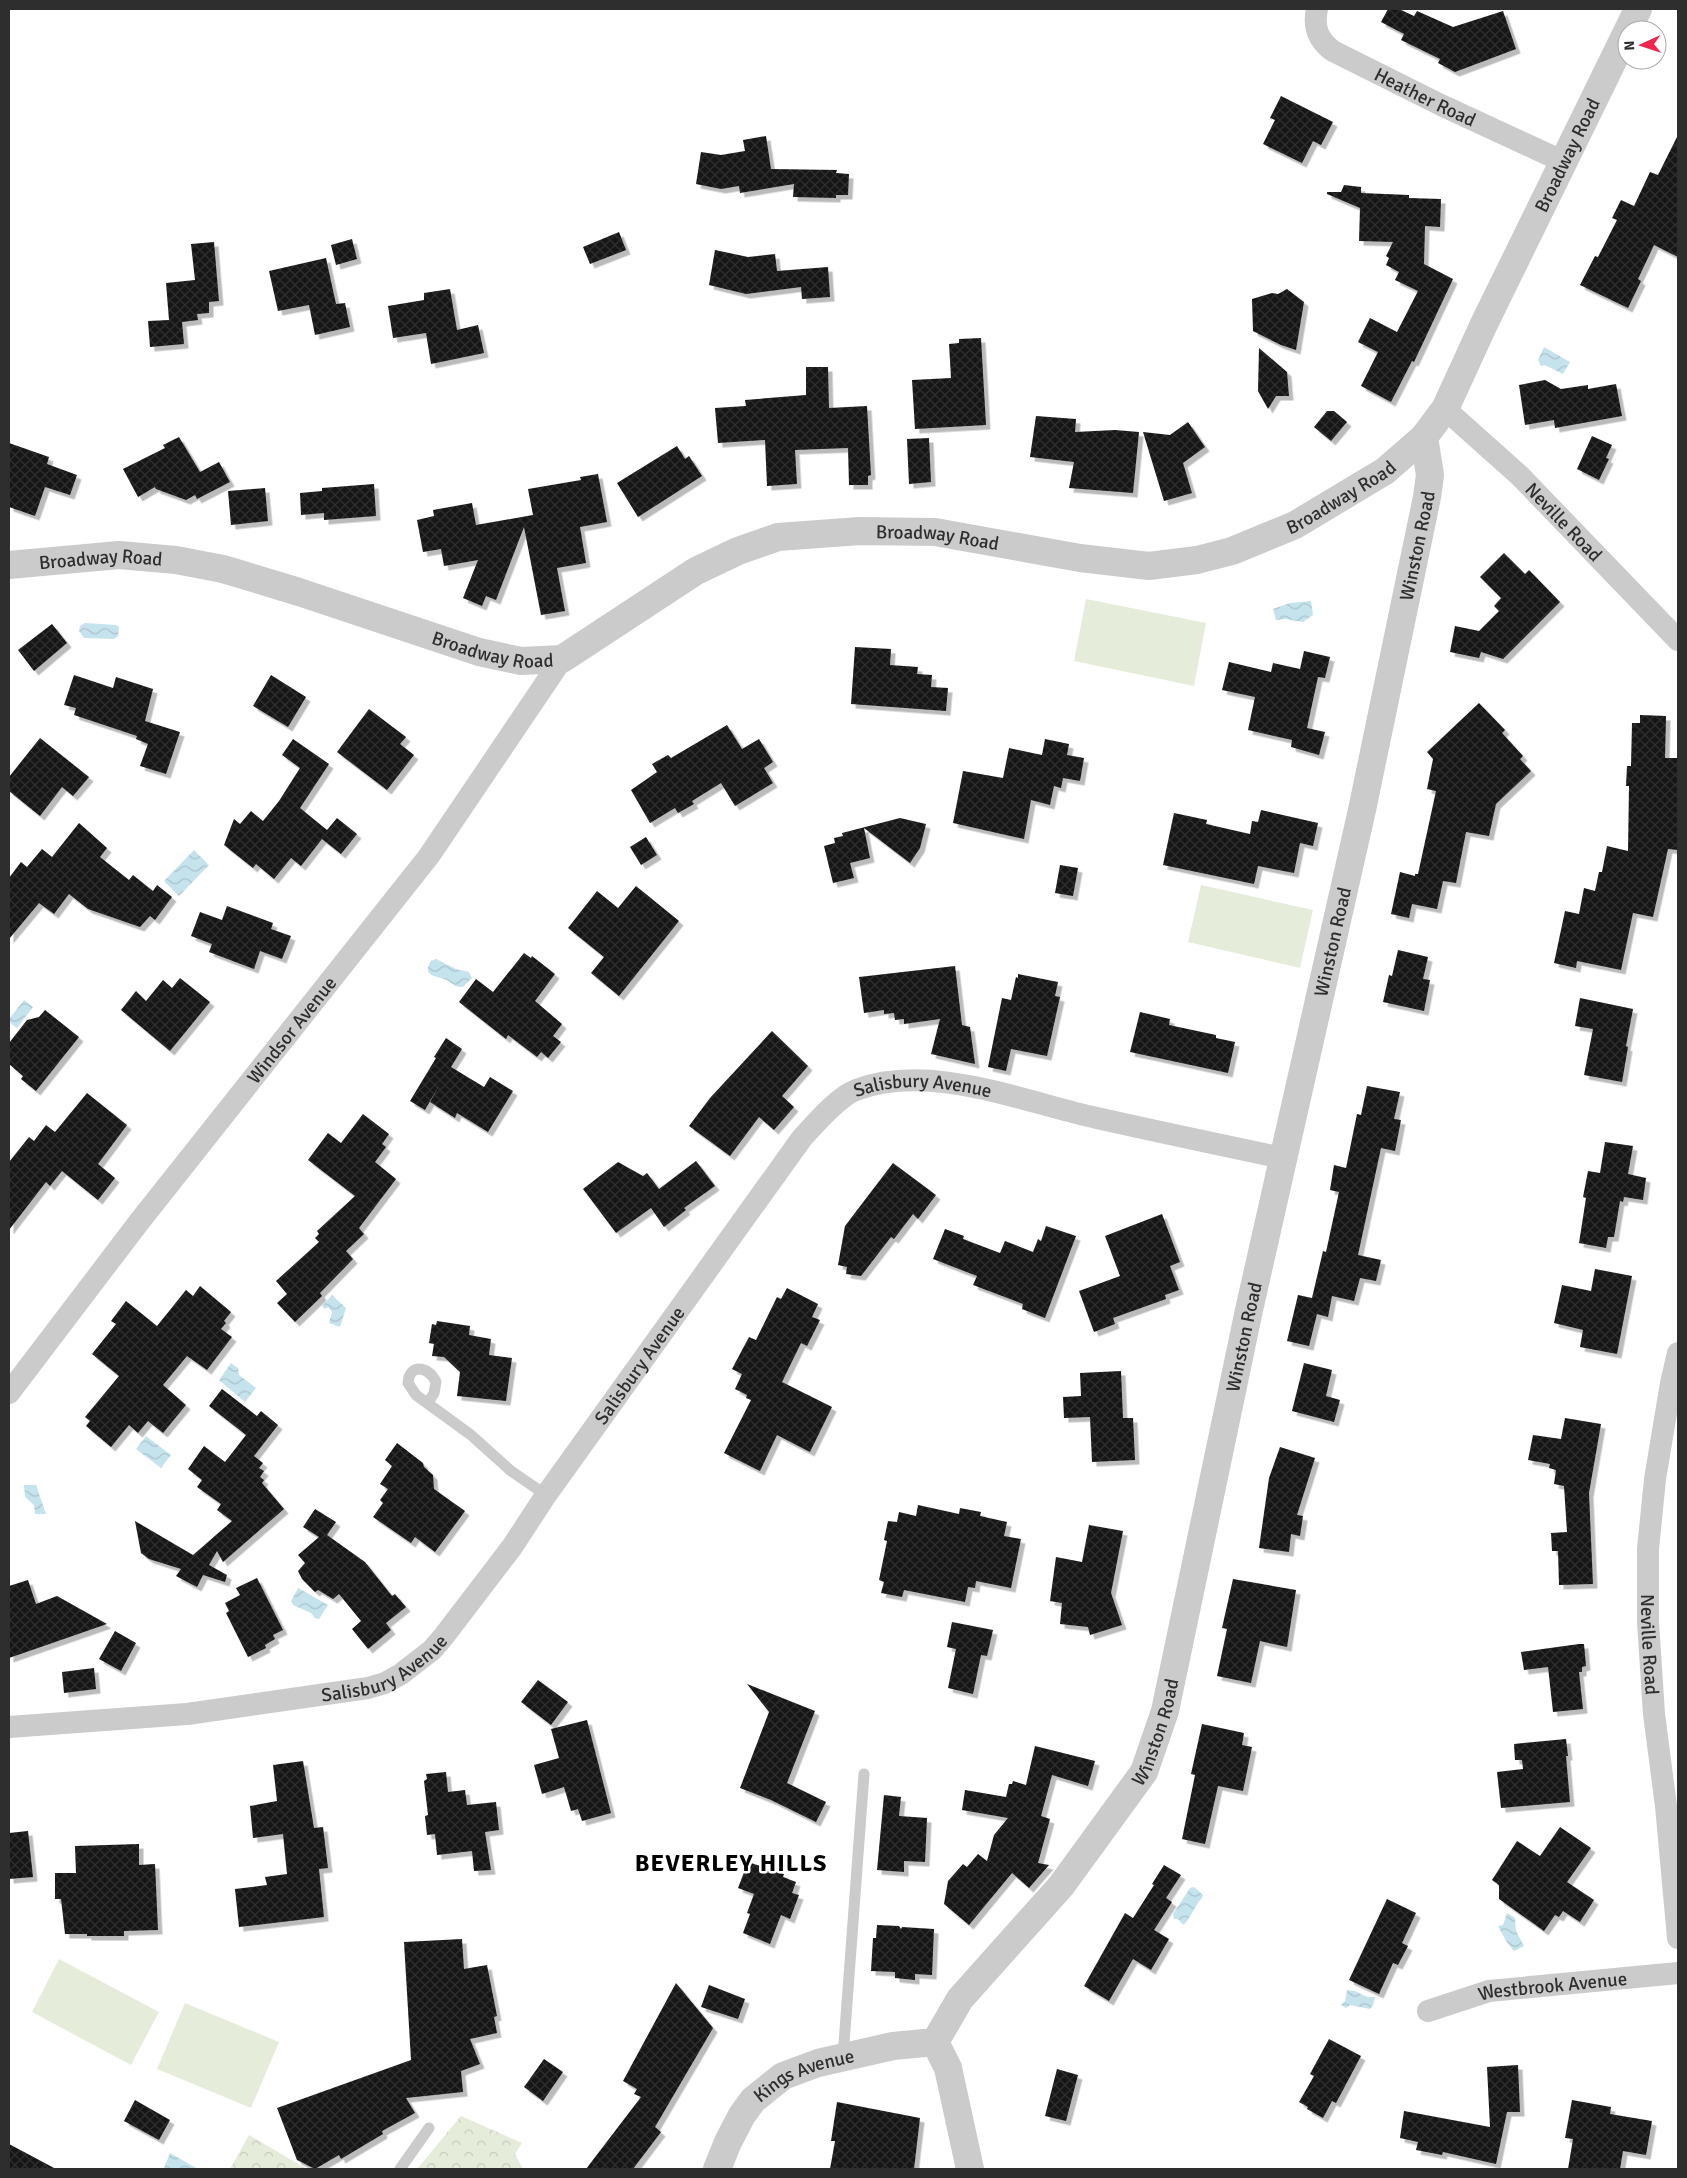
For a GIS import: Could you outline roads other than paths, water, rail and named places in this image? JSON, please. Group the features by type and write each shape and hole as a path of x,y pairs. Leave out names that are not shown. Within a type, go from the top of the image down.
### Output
{"street":[{"name":"Heather Road","path":"1316,9 1315,21 1319,38 1323,44 1333,51 1440,105 1564,162"},
{"name":"Broadway Road","path":"9,565 119,555 176,560 222,569 299,592 479,652 521,661 562,659 696,571 738,551 778,537 860,531 936,532 1080,558 1149,566 1197,560 1232,551 1295,525 1386,471 1424,437 1445,409 1484,324 1617,52"},
{"name":"Neville Road","path":"1445,409 1520,476 1678,640"},
{"name":"Winston Road","path":"935,2042 960,1999 1061,1886 1144,1772 1165,1711 1247,1320 1362,810 1427,497 1430,475 1424,437"},
{"name":"Windsor Avenue","path":"9,1393 139,1222 429,856 562,659"},
{"name":"Salisbury Avenue","path":"9,1727 187,1714 339,1694 385,1683 401,1674 432,1650 512,1547 546,1495 802,1138 829,1110 854,1090 887,1081 916,1079 961,1085 1096,1118 1283,1158"},
{"name":"Neville Road","path":"1678,1353 1655,1479 1648,1549 1648,1622 1654,1714 1666,1806 1678,1938"},
{"name":"Westbrook Avenue","path":"1428,2011 1489,1990 1678,1973"},
{"name":"Kings Avenue","path":"717,2169 742,2115 753,2100 783,2076 818,2063 843,2057 893,2046 935,2042"},
{"path":"935,2042 948,2068 970,2169"}],"lane":[{"path":"428,1403 471,1435 511,1471 546,1495"},
{"path":"843,2057 864,1774"},
{"path":"400,2169 429,2128"}],"water":[{"path":"1544,347 1570,362 1563,374 1545,365 1541,366 1538,360"},
{"path":"1311,601 1313,615 1303,622 1285,619 1276,620 1273,609 1290,603"},
{"path":"85,623 116,625 119,627 118,636 114,639 84,638 79,631 80,626"},
{"path":"194,850 209,865 179,896 164,881"},
{"path":"436,959 456,969 469,972 472,978 463,987 460,987 447,980 433,976 428,969 431,961"},
{"path":"24,1000 33,1007 17,1028 9,1022 9,1019"},
{"path":"332,1295 346,1308 340,1327 329,1323 332,1312 328,1307 325,1309 322,1306"},
{"path":"231,1363 238,1368 239,1375 256,1388 245,1402 219,1380"},
{"path":"146,1436 171,1455 161,1468 136,1449"},
{"path":"24,1485 36,1485 46,1514 35,1514 34,1505 25,1497"},
{"path":"298,1588 328,1605 319,1619 293,1605 291,1601"},
{"path":"1194,1887 1203,1895 1183,1925 1178,1919 1174,1919 1173,1914 1190,1888"},
{"path":"1507,1913 1515,1918 1516,1931 1524,1946 1514,1951 1498,1926 1503,1925"},
{"path":"1347,1990 1355,1991 1367,1997 1375,1997 1373,2005 1370,2009 1350,2005 1346,2008 1341,2005 1345,2001"},
{"path":"170,2153 198,2169 164,2168"}],"district":[{"name":"BEVERLEY HILLS","path":"731,1863"}]}
